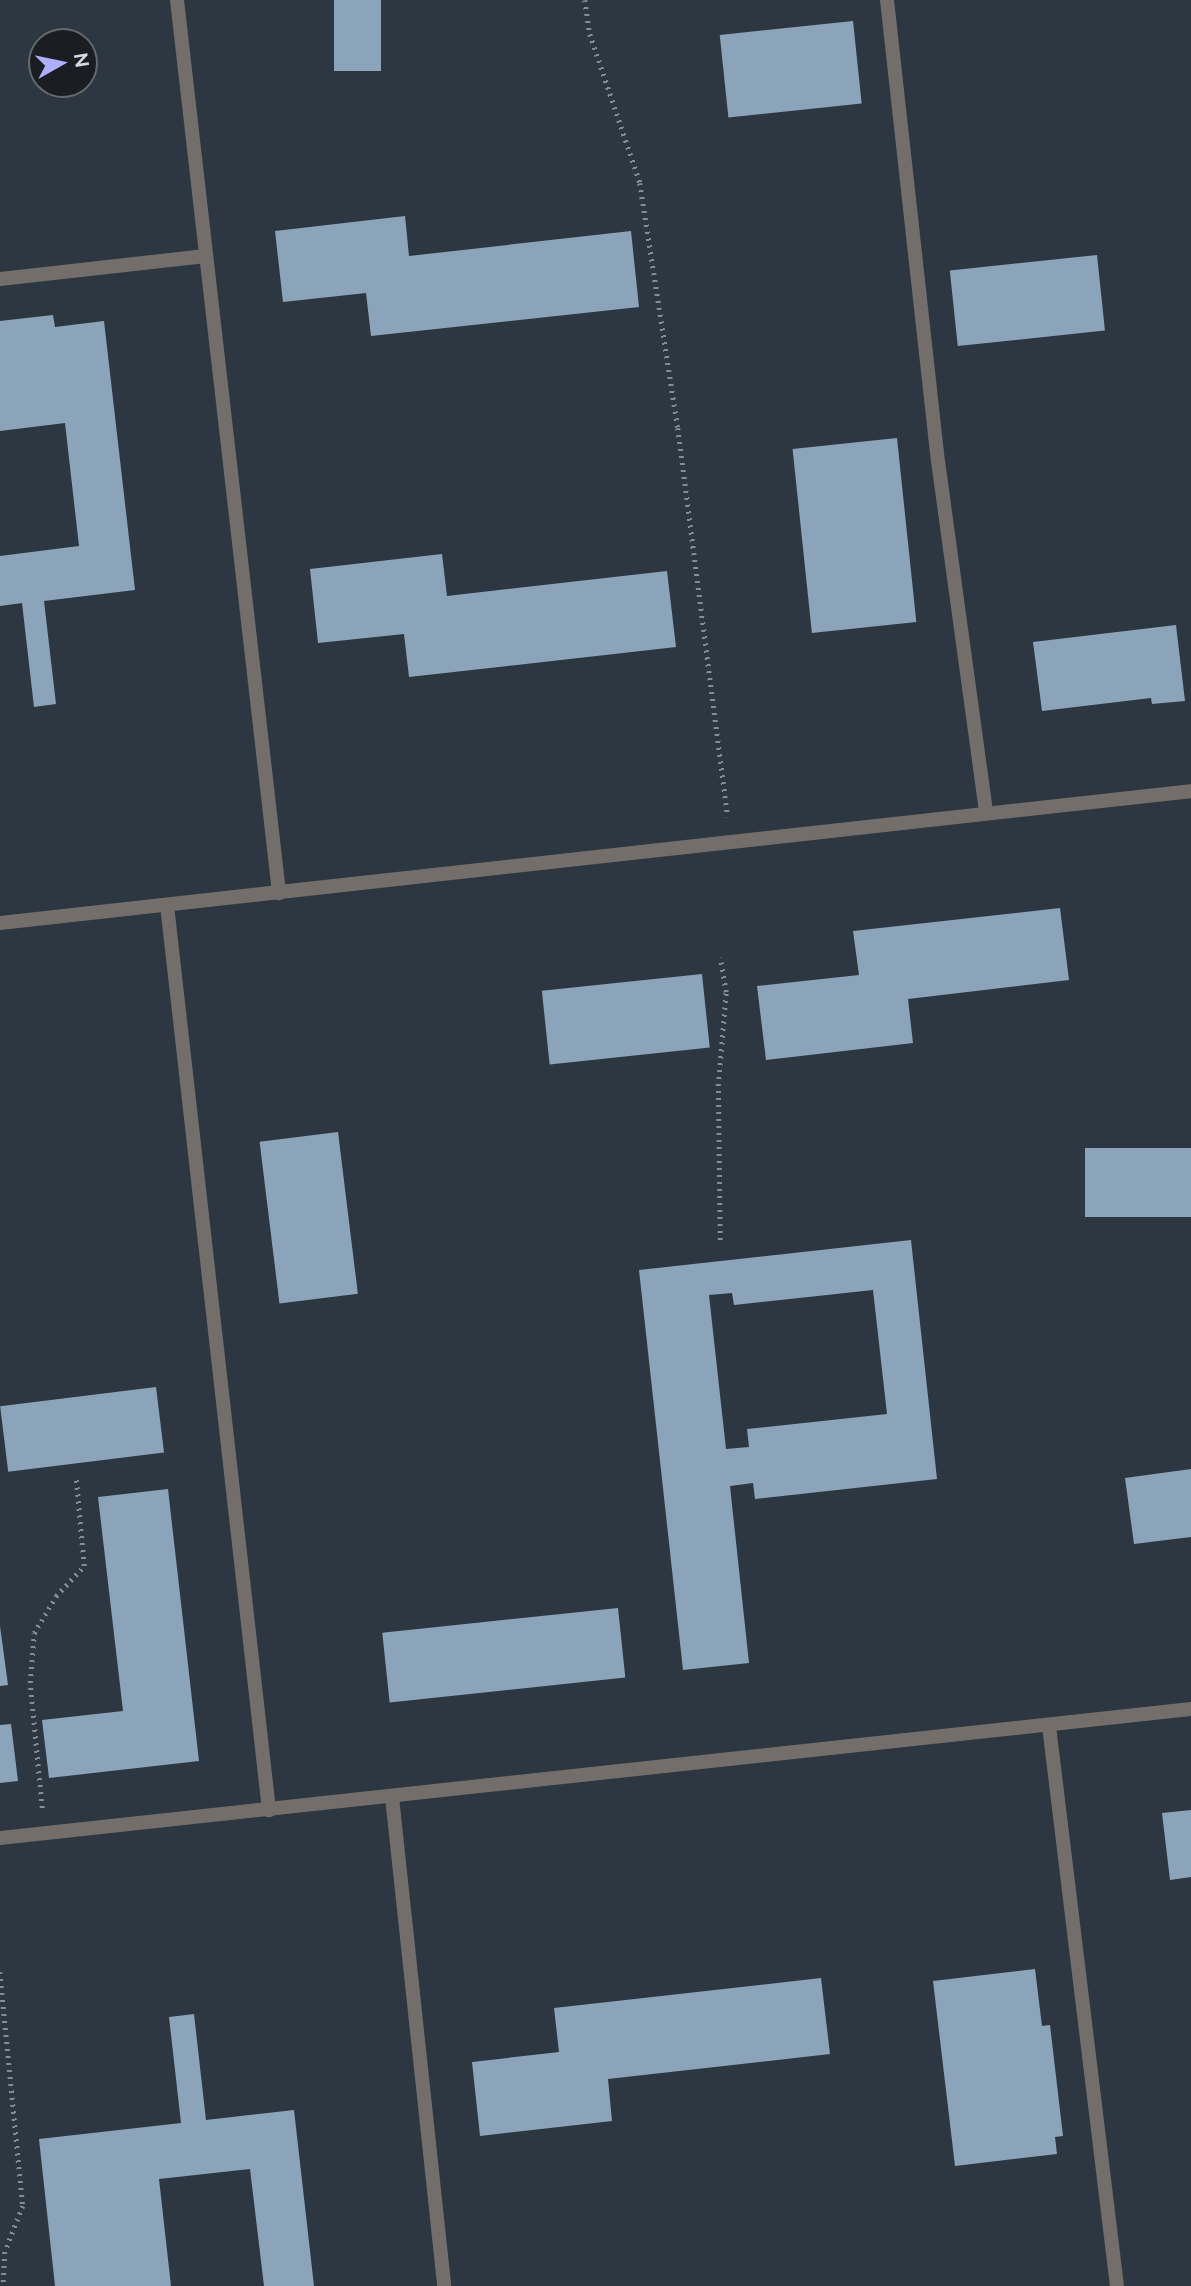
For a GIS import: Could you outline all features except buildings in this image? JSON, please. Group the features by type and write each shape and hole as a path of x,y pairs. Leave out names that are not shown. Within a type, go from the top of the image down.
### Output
{"lane":[{"path":"177,0 279,892"},
{"path":"887,0 938,461 986,812"},
{"path":"0,279 206,256"},
{"path":"0,923 1191,791"},
{"path":"167,905 269,1810"},
{"path":"0,1838 1049,1727 1191,1709"},
{"path":"1049,1727 1117,2286"},
{"path":"392,1797 444,2286"}],"path":[{"path":"585,0 590,34 640,183 656,272 731,841"},
{"path":"720,958 726,992 718,1086 720,1240"},
{"path":"45,1834 30,1683 34,1633 56,1596 84,1566 76,1478"},
{"path":"0,1972 23,2206 5,2252 3,2286"}]}
